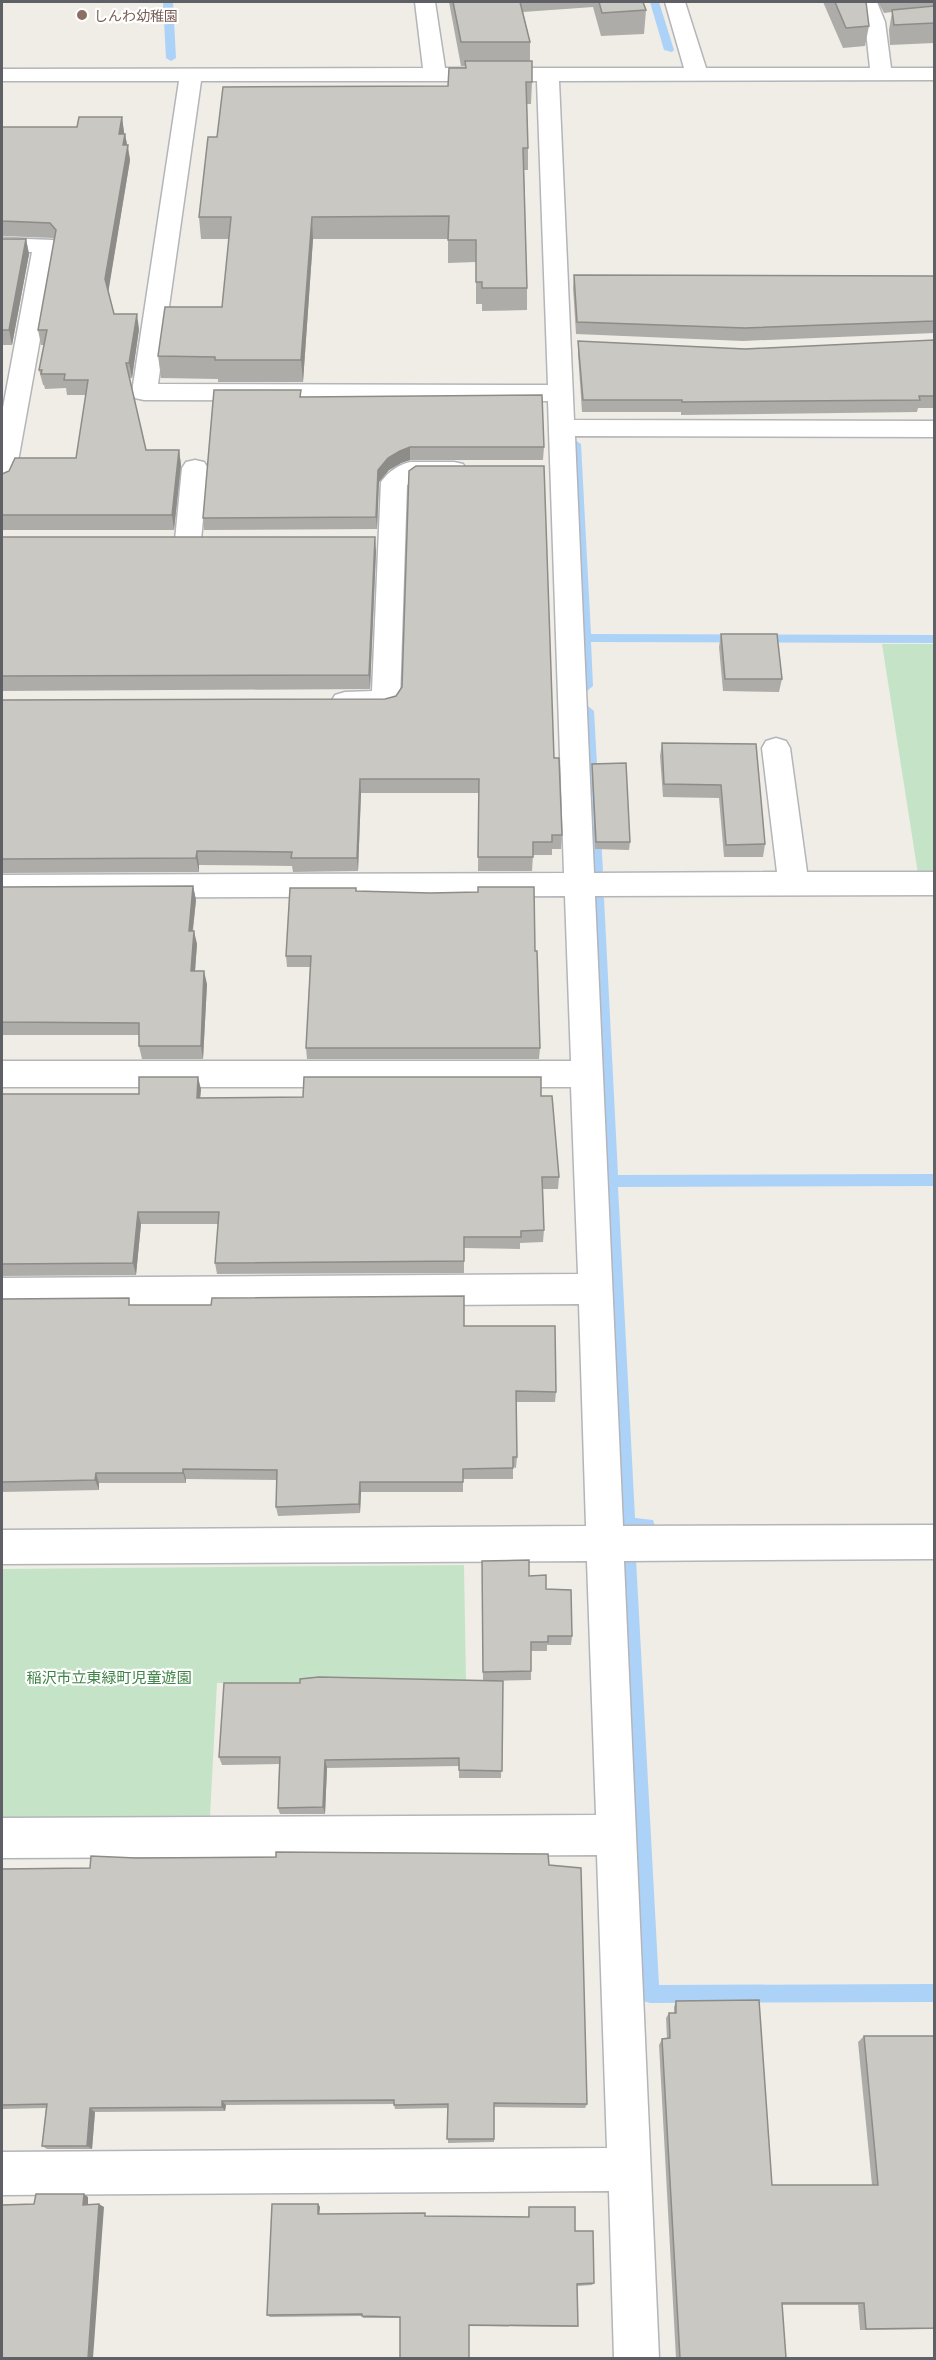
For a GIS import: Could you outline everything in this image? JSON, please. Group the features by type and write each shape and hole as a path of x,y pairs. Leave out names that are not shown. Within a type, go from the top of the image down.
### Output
{"street":[{"path":"425,2 435,74"},
{"path":"675,2 697,74"},
{"path":"867,2 875,22 882,74"},
{"path":"875,22 899,20"},
{"path":"548,74 570,343 560,393 562,428 551,470 579,884 637,2358"},
{"path":"2,75 934,74"},
{"path":"191,75 144,392 560,393"},
{"path":"2,245 45,245 11,373 2,478"},
{"path":"562,428 934,429"},
{"path":"189,540 195,468"},
{"path":"319,702 386,701 380,540 394,482 410,470 481,470"},
{"path":"776,748 792,883"},
{"path":"2,886 934,883"},
{"path":"2,1074 587,1074"},
{"path":"2,1293 595,1289"},
{"path":"2,1547 934,1542"},
{"path":"2,1838 617,1835"},
{"path":"2,2174 629,2169"}],"green space":[{"path":"882,644 934,644 934,874 918,874"},
{"name":"稲沢市立東緑町児童遊園","path":"464,1565 466,1681 217,1683 210,1817 2,1819 2,1569"}],"building":[{"path":"453,2 520,2 530,42 461,42"},
{"path":"599,2 643,2 646,10 602,13"},
{"path":"835,2 866,2 869,26 846,28"},
{"path":"934,6 934,23 894,25 892,10"},
{"path":"465,61 532,61 532,82 526,82 528,148 523,148 527,288 482,288 482,282 476,282 476,240 448,240 449,216 312,217 301,360 215,360 215,357 158,356 165,307 222,307 231,217 199,217 208,137 217,137 223,87 448,86 449,68 466,68"},
{"path":"79,117 122,117 119,134 125,134 123,145 128,145 105,279 114,314 137,314 129,363 126,363 146,450 179,450 172,515 2,515 2,474 9,471 15,458 76,458 88,380 64,380 65,374 41,374 42,370 39,370 47,330 38,330 56,230 50,223 2,221 2,127 77,127"},
{"path":"2,239 26,239 9,330 2,330"},
{"path":"574,275 934,276 934,321 745,328 577,322"},
{"path":"934,340 934,396 919,396 920,400 682,402 682,400 583,400 578,341 745,349"},
{"path":"214,390 301,390 300,397 542,395 544,447 410,447 400,451 388,458 378,470 376,517 203,518"},
{"path":"416,466 544,466 554,758 559,758 562,835 552,835 552,842 533,842 533,857 478,857 479,779 360,779 357,858 291,858 292,852 197,851 196,858 2,859 2,700 385,699 396,696 402,687 409,471"},
{"path":"2,537 375,537 369,675 2,676"},
{"path":"721,634 777,634 782,679 725,679"},
{"path":"662,743 756,744 765,844 726,845 721,785 664,784"},
{"path":"626,763 630,842 596,842 592,764"},
{"path":"193,886 189,931 194,931 191,971 204,971 201,1046 139,1046 139,1023 2,1022 2,887"},
{"path":"478,887 534,887 540,1048 306,1048 311,956 286,956 290,888 356,888 356,891 430,893 478,892"},
{"path":"139,1077 198,1077 197,1098 303,1097 304,1077 541,1077 541,1096 552,1096 559,1177 542,1177 544,1230 521,1231 521,1237 464,1237 464,1261 215,1263 219,1212 138,1212 133,1263 2,1264 2,1094 139,1094"},
{"path":"464,1296 464,1326 555,1326 556,1392 516,1391 517,1457 513,1457 513,1468 463,1469 463,1482 360,1482 359,1504 276,1507 277,1470 183,1469 183,1473 96,1473 95,1480 2,1482 2,1299 129,1298 129,1305 211,1305 212,1298"},
{"path":"529,1560 529,1576 546,1575 546,1589 571,1590 572,1636 548,1636 548,1642 531,1642 531,1671 483,1672 482,1561"},
{"path":"319,1677 503,1681 502,1771 459,1770 459,1758 325,1760 323,1807 278,1808 280,1757 219,1757 224,1683 300,1683 300,1679"},
{"path":"276,1852 548,1854 549,1865 581,1868 587,2104 494,2103 494,2139 447,2139 448,2104 394,2105 394,2100 222,2101 222,2107 90,2108 87,2146 42,2146 47,2104 2,2105 2,1869 90,1868 91,1856 276,1857"},
{"path":"759,2000 772,2185 878,2185 864,2036 934,2036 934,2328 866,2329 864,2303 782,2303 786,2358 680,2358 662,2039 670,2038 669,2013 676,2013 676,2001"},
{"path":"36,2194 84,2194 83,2205 99,2204 88,2358 2,2358 2,2205 34,2204"},
{"path":"272,2204 318,2204 318,2214 425,2213 425,2216 529,2217 529,2207 575,2207 575,2231 593,2231 594,2283 577,2284 578,2326 469,2325 469,2358 400,2358 400,2317 362,2316 362,2314 267,2315"}],"waterway":[{"path":"168,2 171,58"},
{"path":"654,2 669,50"},
{"path":"575,444 585,638"},
{"path":"585,638 934,639"},
{"path":"585,638 587,686"},
{"path":"588,711 596,871"},
{"path":"597,898 611,1181"},
{"path":"611,1181 934,1180"},
{"path":"611,1181 627,1526 647,1526"},
{"path":"628,1559 650,1994 934,1993"}],"place":[{"name":"しんわ幼稚園","path":"82,15"}]}
